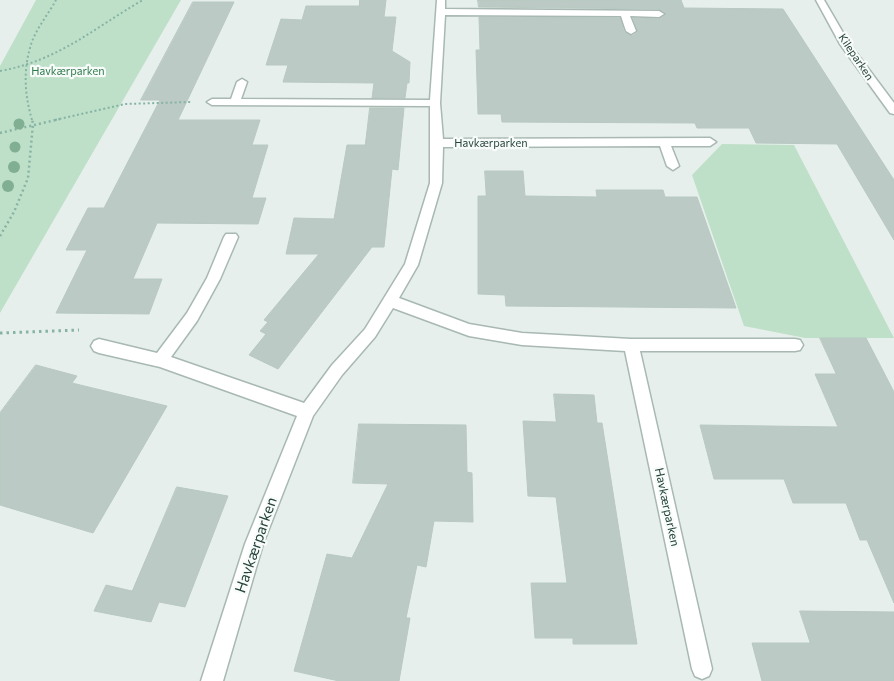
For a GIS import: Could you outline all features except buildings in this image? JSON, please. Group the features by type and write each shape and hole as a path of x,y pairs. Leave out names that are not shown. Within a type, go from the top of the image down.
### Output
{"street":[{"name":"Kileparken","path":"820,0 846,44 894,111"},
{"name":"Havkærparken","path":"212,681 254,544 306,412 337,370 370,333 412,265 436,183 437,143 435,104 440,6 659,14"},
{"path":"625,14 631,31"},
{"path":"235,102 242,82"},
{"path":"212,102 435,104"},
{"path":"664,142 673,166"},
{"name":"Havkærparken","path":"437,143 710,142"},
{"path":"160,360 192,316 213,279 231,237"},
{"path":"390,301 469,330 522,339 631,345 795,345"},
{"name":"Havkærparken","path":"631,345 702,669"},
{"path":"99,346 160,360 306,412"}],"path":[{"path":"0,236 14,212 28,178 32,124 25,96 26,67 30,46 56,0"},
{"path":"0,71 26,67 63,52 122,11 143,0"},
{"path":"0,133 32,124 125,104 212,102"},
{"path":"0,333 96,329 106,334 99,346"}],"green space":[{"name":"Havkærparken","path":"36,0 181,0 0,313 0,66"},
{"path":"722,144 794,145 894,338 805,338 744,326 692,175"}]}
